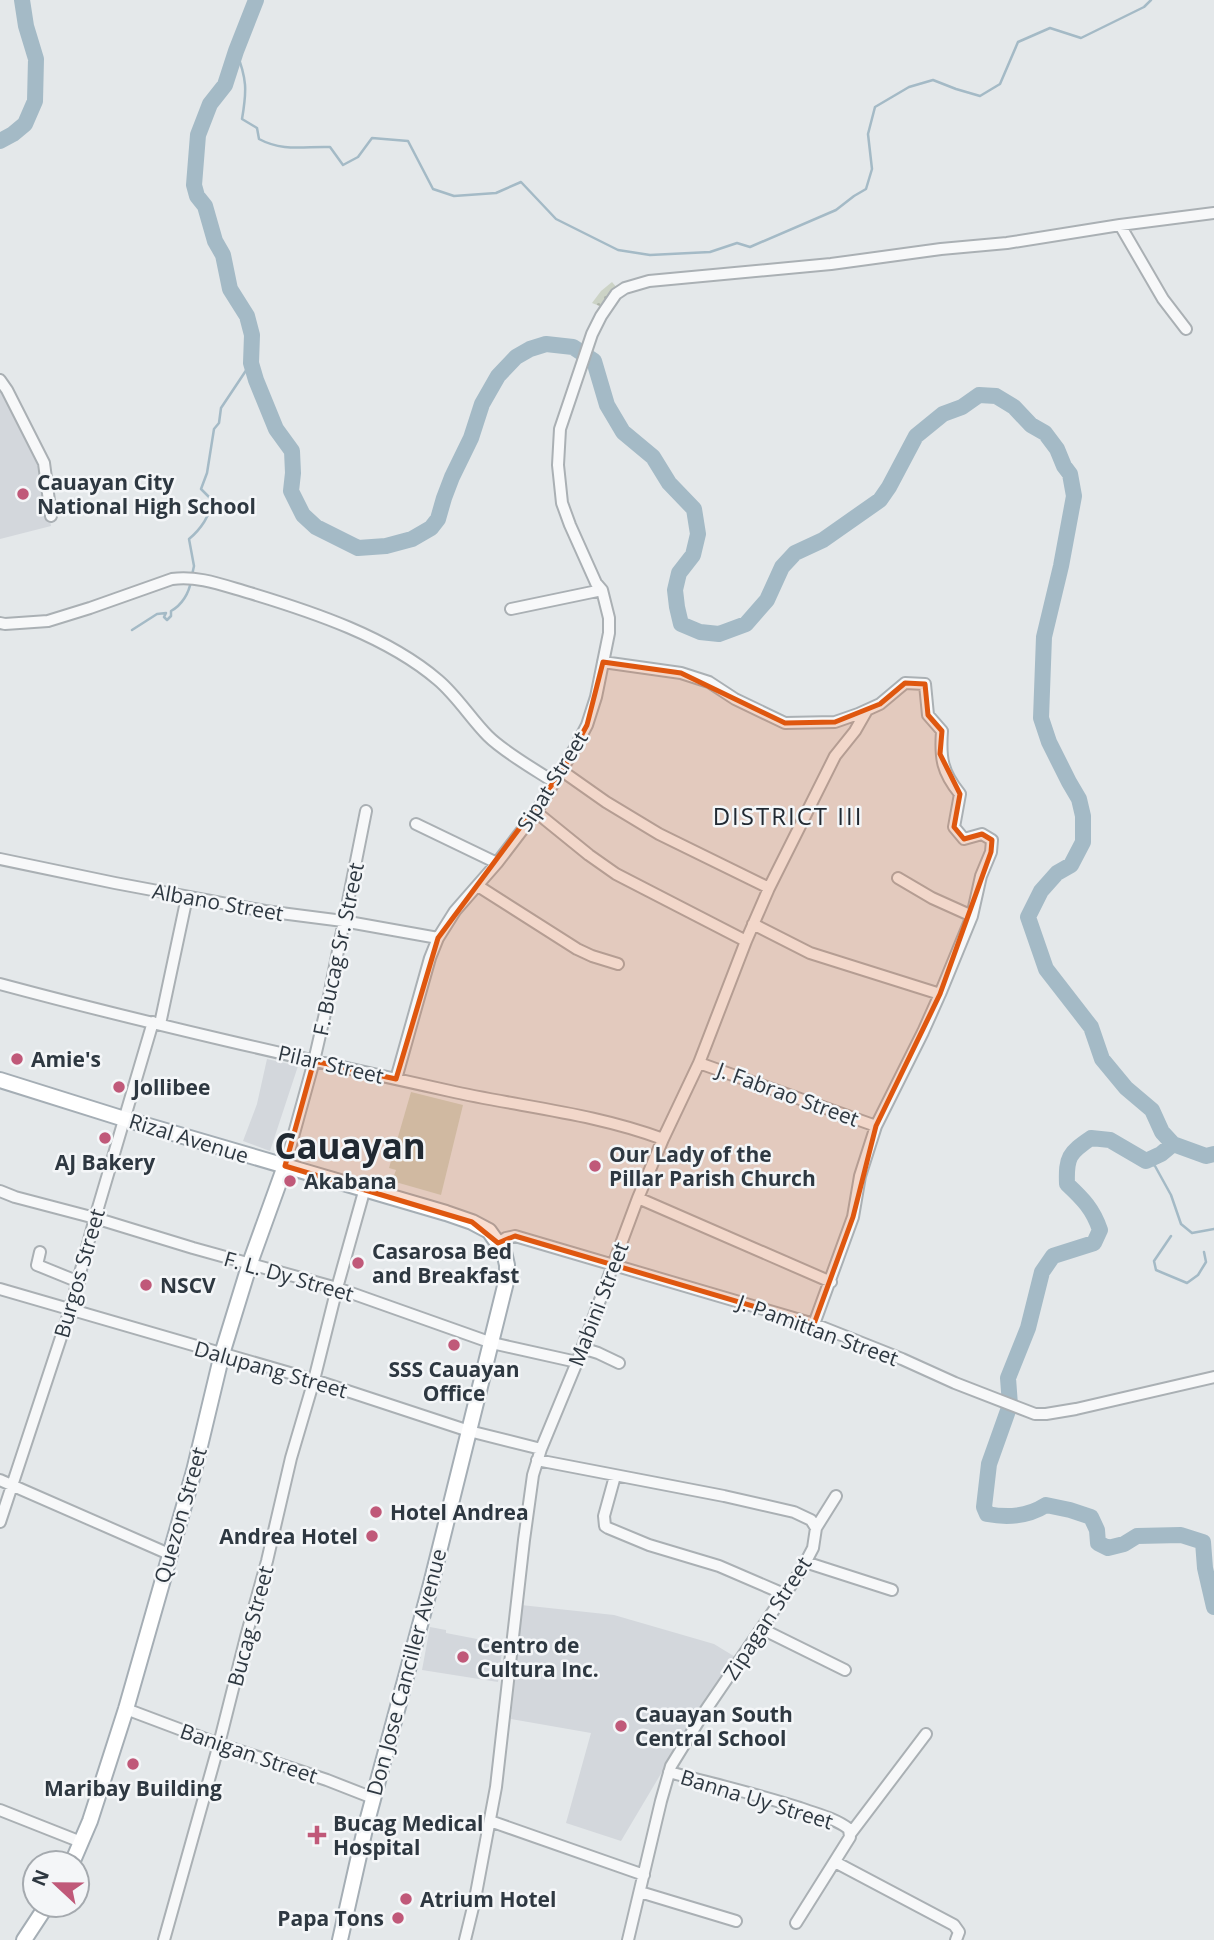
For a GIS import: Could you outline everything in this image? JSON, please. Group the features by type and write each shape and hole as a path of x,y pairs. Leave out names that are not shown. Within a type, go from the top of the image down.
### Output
{"main road":[{"name":"Rizal Avenue","path":"0,1080 472,1222 488,1231 498,1243"},
{"name":"Quezon Street","path":"78,1849 94,1811 126,1709 194,1471 222,1354 250,1263 285,1166"},
{"name":"Don Jose Canciller Avenue","path":"340,1940 373,1798 431,1584 507,1278 504,1252 498,1243"},
{"path":"24,1940 38,1919"}],"street":[{"name":"Sipat Street","path":"396,1079 438,938 455,911 497,863 536,812 587,725 596,697 608,647 609,618 602,590 596,583 562,502 558,466 560,429 575,382 592,334 616,294 639,283 1007,243 1214,213"},
{"path":"1119,225 1163,299 1186,329"},
{"path":"0,380 44,463 51,516"},
{"path":"0,623 48,621 172,579 186,577 303,609 408,657 440,681 490,738 554,782"},
{"path":"511,609 602,590"},
{"path":"603,662 681,673 709,682 735,699 785,723 835,722 880,704 905,683 925,684 928,715 942,731 940,754 949,781 960,793 954,827 964,839 982,834 992,840 972,916 940,995 876,1126 863,1164 853,1217 814,1324"},
{"name":"Mabini Street","path":"464,1940 490,1821 524,1540 533,1475 539,1454 577,1362 638,1198 699,1063 753,924 835,756 855,731 867,710"},
{"path":"562,771 659,834 769,888"},
{"name":"F. Bucag Sr. Street","path":"285,1166 314,1061 366,811"},
{"path":"536,812 610,870 746,941"},
{"path":"416,824 497,863"},
{"name":"Albano Street","path":"0,859 187,897 438,938"},
{"path":"898,878 932,898 972,916"},
{"path":"478,886 578,950 618,964"},
{"name":"Burgos Street","path":"0,1522 79,1282 95,1218 156,1023 187,897"},
{"path":"753,924 810,953 940,995"},
{"name":"Pilar Street","path":"0,984 314,1061 454,1092 575,1114 663,1139"},
{"name":"J. Fabrao Street","path":"699,1063 876,1126"},
{"name":"Bucag Street","path":"164,1940 219,1745 291,1458 365,1188"},
{"name":"F. L. Dy Street","path":"0,1191 337,1288 492,1343 577,1362"},
{"path":"638,1198 831,1282"},
{"path":"498,1243 515,1236 614,1264"},
{"path":"40,1252 37,1265 79,1282"},
{"name":"J. Pamittan Street","path":"614,1264 814,1324 1035,1414 1046,1414 1214,1377"},
{"name":"Dalupang Street","path":"0,1289 314,1380 539,1454 615,1476 794,1512 811,1520 816,1528"},
{"path":"582,1348 619,1363"},
{"path":"615,1476 604,1516 605,1526 649,1545 719,1566 784,1594"},
{"path":"0,1479 169,1554"},
{"name":"Zipagan Street","path":"628,1940 669,1772 690,1734 805,1562 813,1548 816,1528 836,1496"},
{"path":"805,1562 892,1590"},
{"path":"762,1629 845,1670"},
{"name":"Banigan Street","path":"126,1709 219,1745 373,1798"},
{"path":"851,1833 926,1734"},
{"name":"Banna Uy Street","path":"669,1772 822,1815 849,1829 850,1837 796,1923"},
{"path":"0,1810 81,1842"},
{"path":"490,1821 644,1875"},
{"path":"835,1861 954,1925 959,1933 956,1940"},
{"path":"640,1892 736,1921"}],"highlighted area":[{"path":"603,662 681,673 785,723 835,722 880,704 905,683 925,684 928,715 942,731 940,754 960,794 954,827 964,839 982,834 992,840 991,852 940,994 876,1126 853,1217 814,1324 515,1236 498,1243 472,1222 285,1166 314,1061 396,1079 438,938 562,771 587,725"}],"shaded area":[{"path":"612,282 618,289 602,307 592,303 601,291"},
{"name":"Cauayan City National High School","path":"0,391 42,463 51,526 0,539"},
{"path":"267,1059 298,1066 270,1151 243,1141 257,1104"},
{"path":"411,1092 463,1105 441,1195 392,1181 396,1170 389,1168"},
{"name":"Cauayan South Central School","path":"521,1605 614,1615 714,1644 737,1658 678,1745 621,1841 566,1823 591,1733 511,1719"},
{"name":"Centro de Cultura Inc.","path":"430,1627 446,1630 446,1633 503,1644 498,1682 422,1670"}],"waterway":[{"path":"0,141 25,124 35,101 36,59 26,26 22,0"},
{"path":"256,0 225,85 210,104 198,135 194,185 197,196 205,206 215,241 223,255 230,289 247,316 252,335 251,363 256,380 276,429 292,451 291,491 303,515 316,527 358,548 386,546 412,539 431,528 438,519 482,404 498,376 516,357 530,349 546,344 573,347 594,361 607,405 623,432 653,457 669,483 694,509 698,534 693,555 679,573 675,590 677,607 681,624 700,632 719,634 746,624 767,600 782,567 795,553 823,540 880,500 916,436 943,414 962,407 979,395 996,396 1045,433 1070,474 1074,496 1044,637 1041,718 1049,742 1079,799 1083,816 1083,842 1071,865 1057,873 1041,891 1028,917 1046,969 1091,1027 1102,1059 1126,1088 1152,1110 1162,1132 1173,1144 1206,1156 1214,1154"},
{"path":"236,51 245,85 242,119 257,128 259,139 268,143 285,147 330,147 343,165 358,157 372,138 408,141 433,189 454,196 496,193 521,182 556,219 618,250 650,255 710,252 737,243 750,247 836,210 866,189 872,169 868,134 875,107 909,87 933,80 980,96 1000,84 1018,42 1050,28 1081,38 1144,7 1151,0"},
{"path":"192,575 194,566 189,539 204,522 212,500 201,489 207,473 214,429 219,423 221,408 251,363"},
{"path":"132,630 157,614 166,613 164,617 167,620 189,590 191,581"},
{"path":"1173,1144 1146,1161 1110,1140 1091,1138 1070,1156 1067,1184 1087,1205 1100,1230 1094,1243 1053,1256 1042,1272 1028,1328 1008,1378 1010,1405 989,1464 984,1507 987,1514 1002,1516 1017,1516 1046,1505 1070,1510 1091,1517 1097,1530 1098,1543 1108,1548 1124,1544 1137,1536 1181,1535 1203,1542 1205,1568 1214,1607"},
{"path":"1146,1161 1155,1166 1171,1195 1181,1224 1192,1233 1214,1229"},
{"path":"1171,1236 1154,1261 1156,1270 1187,1283 1198,1275 1206,1262 1204,1252"}],"place":[{"name":"Cauayan City National High School","path":"23,494"},
{"name":"Amie's","path":"17,1059"},
{"name":"Jollibee","path":"119,1087"},
{"name":"AJ Bakery","path":"105,1138"},
{"name":"Our Lady of the Pillar Parish Church","path":"595,1166"},
{"name":"Akabana","path":"290,1181"},
{"name":"Casarosa Bed and Breakfast","path":"358,1263"},
{"name":"NSCV","path":"146,1285"},
{"name":"SSS Cauayan Office","path":"454,1345"},
{"name":"Hotel Andrea","path":"376,1512"},
{"name":"Andrea Hotel","path":"372,1536"},
{"name":"Centro de Cultura Inc.","path":"463,1657"},
{"name":"Cauayan South Central School","path":"621,1726"},
{"name":"Maribay Building","path":"133,1764"},
{"name":"Bucag Medical Hospital","path":"317,1835"},
{"name":"Atrium Hotel","path":"406,1899"},
{"name":"Papa Tons","path":"398,1918"}],"district":[{"name":"DISTRICT III","path":"788,815"},
{"name":"Cauayan","path":"350,1145"}]}
